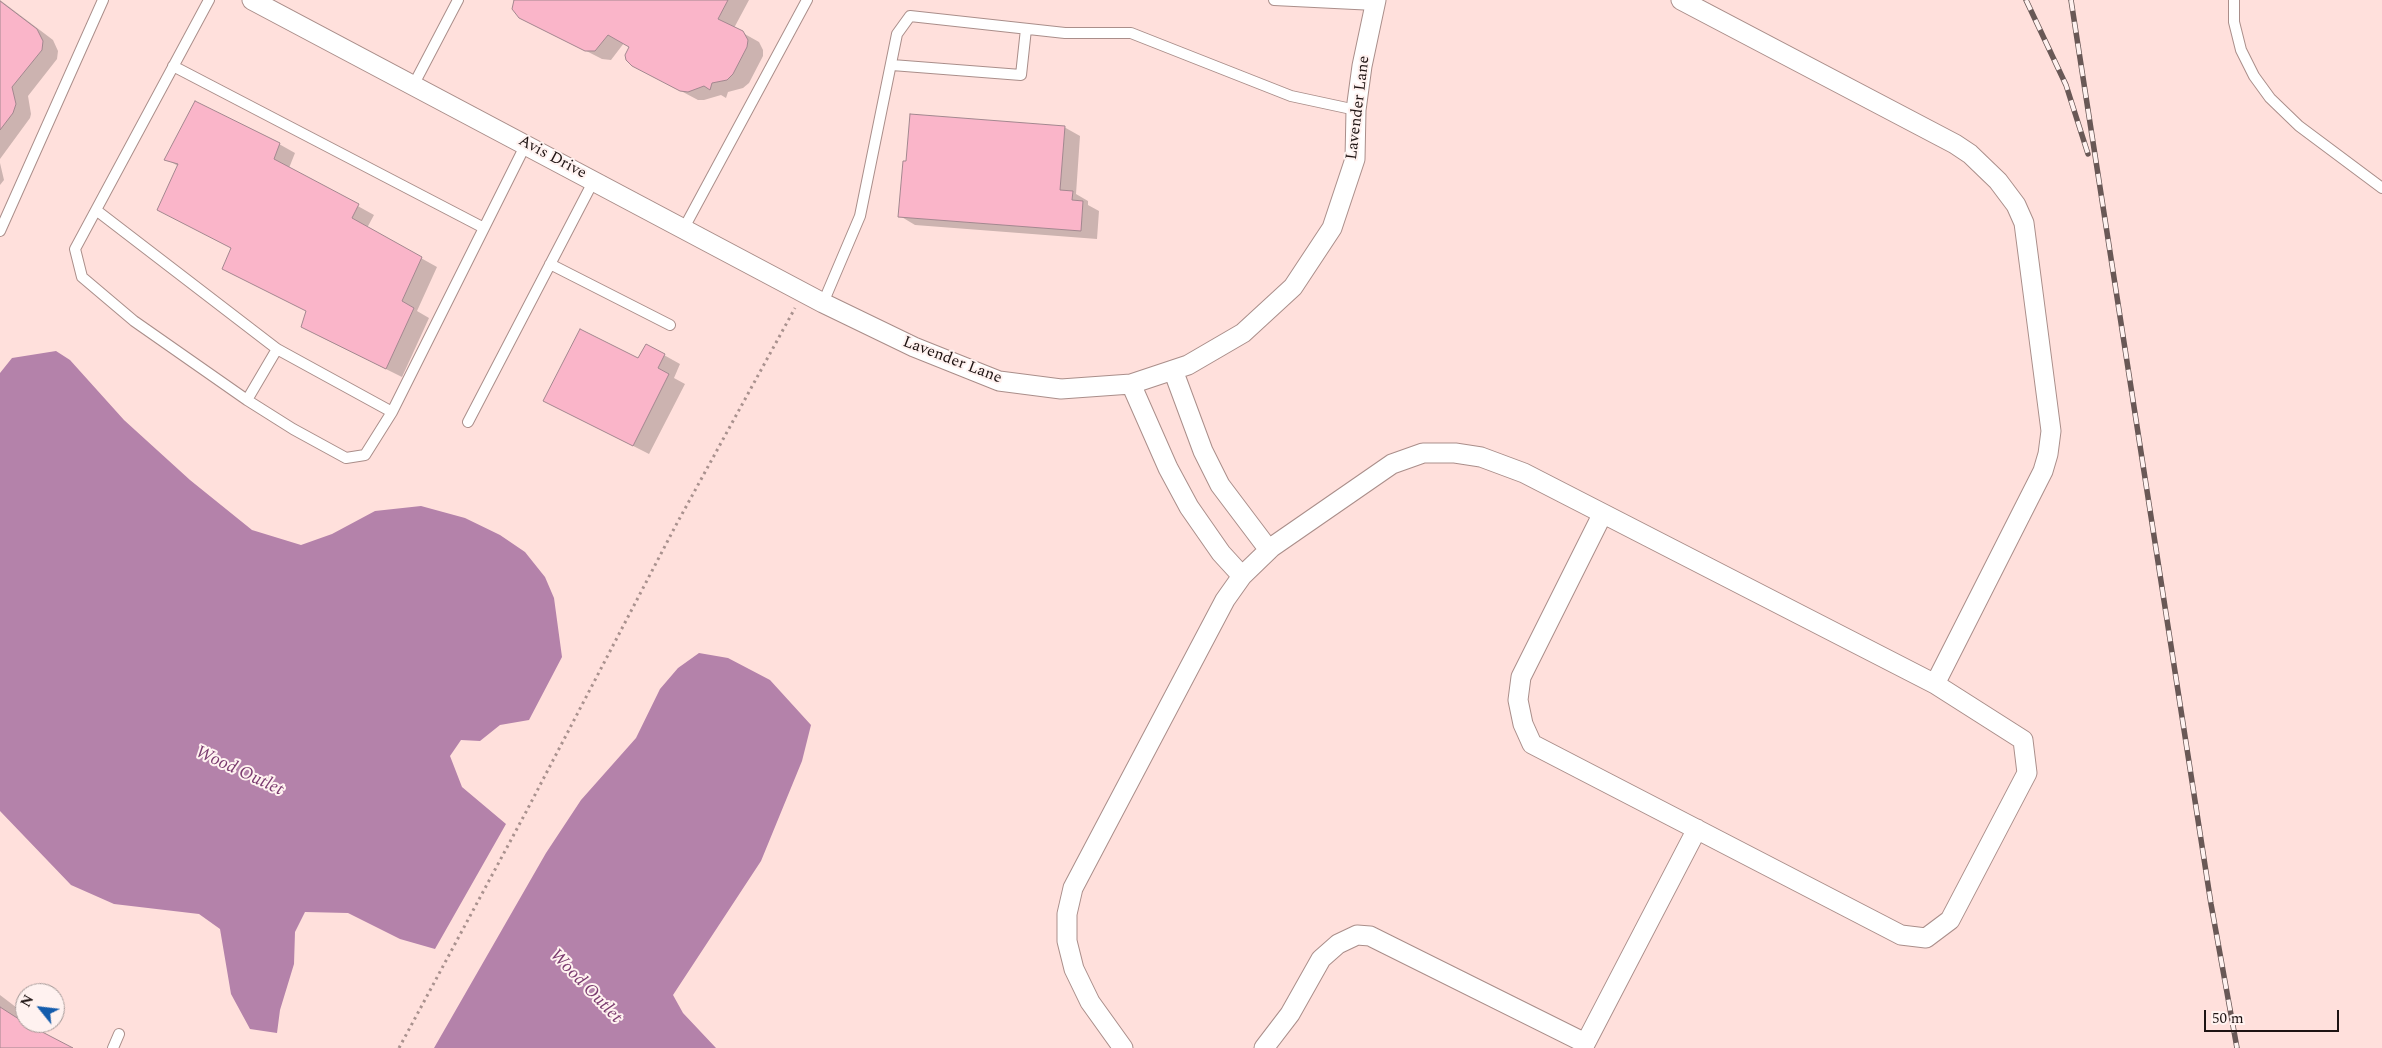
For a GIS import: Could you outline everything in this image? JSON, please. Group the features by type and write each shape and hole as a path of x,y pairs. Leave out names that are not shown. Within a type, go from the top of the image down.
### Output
{"street":[{"name":"Avis Drive","path":"252,0 414,84 822,303 852,316"},
{"path":"1681,0 1963,149 1998,180 2016,205 2024,223 2051,432 2048,454 2043,470 1934,684"},
{"name":"Lavender Lane","path":"852,316 914,347 999,381 1061,389 1131,384 1188,365 1243,333 1294,287 1332,228 1355,158 1356,110 1375,3"},
{"path":"1173,370 1203,451 1220,485 1269,550"},
{"path":"1131,384 1168,468 1189,507 1221,553 1242,576"},
{"path":"1123,1048 1090,1002 1074,969 1067,941 1069,906 1074,888 1083,869 1226,600 1242,576 1269,550 1392,464 1423,453 1455,453 1481,457 1524,473 1602,515 1934,684 2023,740 2027,773 1950,920 1926,938 1901,935 1532,744 1523,724 1518,700 1521,677 1602,515"},
{"path":"1264,1048 1290,1014 1321,959 1338,944 1357,935 1370,936 1584,1046 1697,828"}],"lane":[{"path":"0,231 103,0"},
{"path":"208,0 75,249 82,277 134,320 247,400 292,429 346,458 365,455 392,412 526,144"},
{"path":"414,84 458,0"},
{"path":"684,228 807,0"},
{"path":"1274,0 1375,3"},
{"path":"2234,0 2234,22 2241,50 2254,76 2270,98 2299,126 2382,188"},
{"path":"822,303 860,216 897,34 910,16 1065,33 1131,33 1291,96 1356,110"},
{"path":"892,65 1021,75 1026,29"},
{"path":"173,66 484,228"},
{"path":"468,422 594,180"},
{"path":"96,210 277,349 392,412"},
{"path":"550,264 670,325"},
{"path":"247,400 277,349"},
{"path":"114,1048 119,1034"}],"path":[{"path":"399,1048 526,812 668,541 804,292"}],"water":[{"name":"Wood Outlet","path":"56,351 70,360 124,420 190,480 252,530 301,545 332,534 375,511 421,506 465,518 500,535 525,552 545,577 554,598 562,657 529,720 500,725 480,741 461,740 450,756 462,787 506,824 435,949 400,939 348,913 305,912 295,932 294,964 280,1010 277,1033 250,1029 231,994 220,929 199,914 114,904 71,885 0,811 0,373 12,358"},
{"name":"Wood Outlet","path":"699,653 728,658 770,680 811,725 802,761 761,861 673,995 683,1013 716,1048 434,1048 546,853 581,800 636,738 660,689 678,668"}],"building":[{"path":"514,0 728,0 718,19 743,31 748,40 747,47 733,74 727,80 712,83 710,90 704,86 688,92 680,91 632,66 626,60 625,55 629,47 608,35 595,51 585,51 519,18 512,9"},
{"path":"0,1 37,29 43,41 42,50 12,87 16,104 13,113 0,130"},
{"path":"195,101 280,143 274,159 359,204 352,218 422,257 402,301 414,308 386,369 301,327 306,311 222,269 231,248 157,210 178,164 164,160"},
{"path":"910,114 1065,126 1060,190 1073,191 1072,200 1083,201 1081,231 898,217 903,161 906,161"},
{"path":"580,329 638,358 646,344 665,354 658,368 669,374 633,446 543,401"},
{"path":"0,1007 15,1017 15,1033 44,1033 73,1048 0,1048"}],"railway":[{"path":"2026,0 2066,85 2088,154"},
{"path":"2071,0 2211,904 2237,1048"}]}
